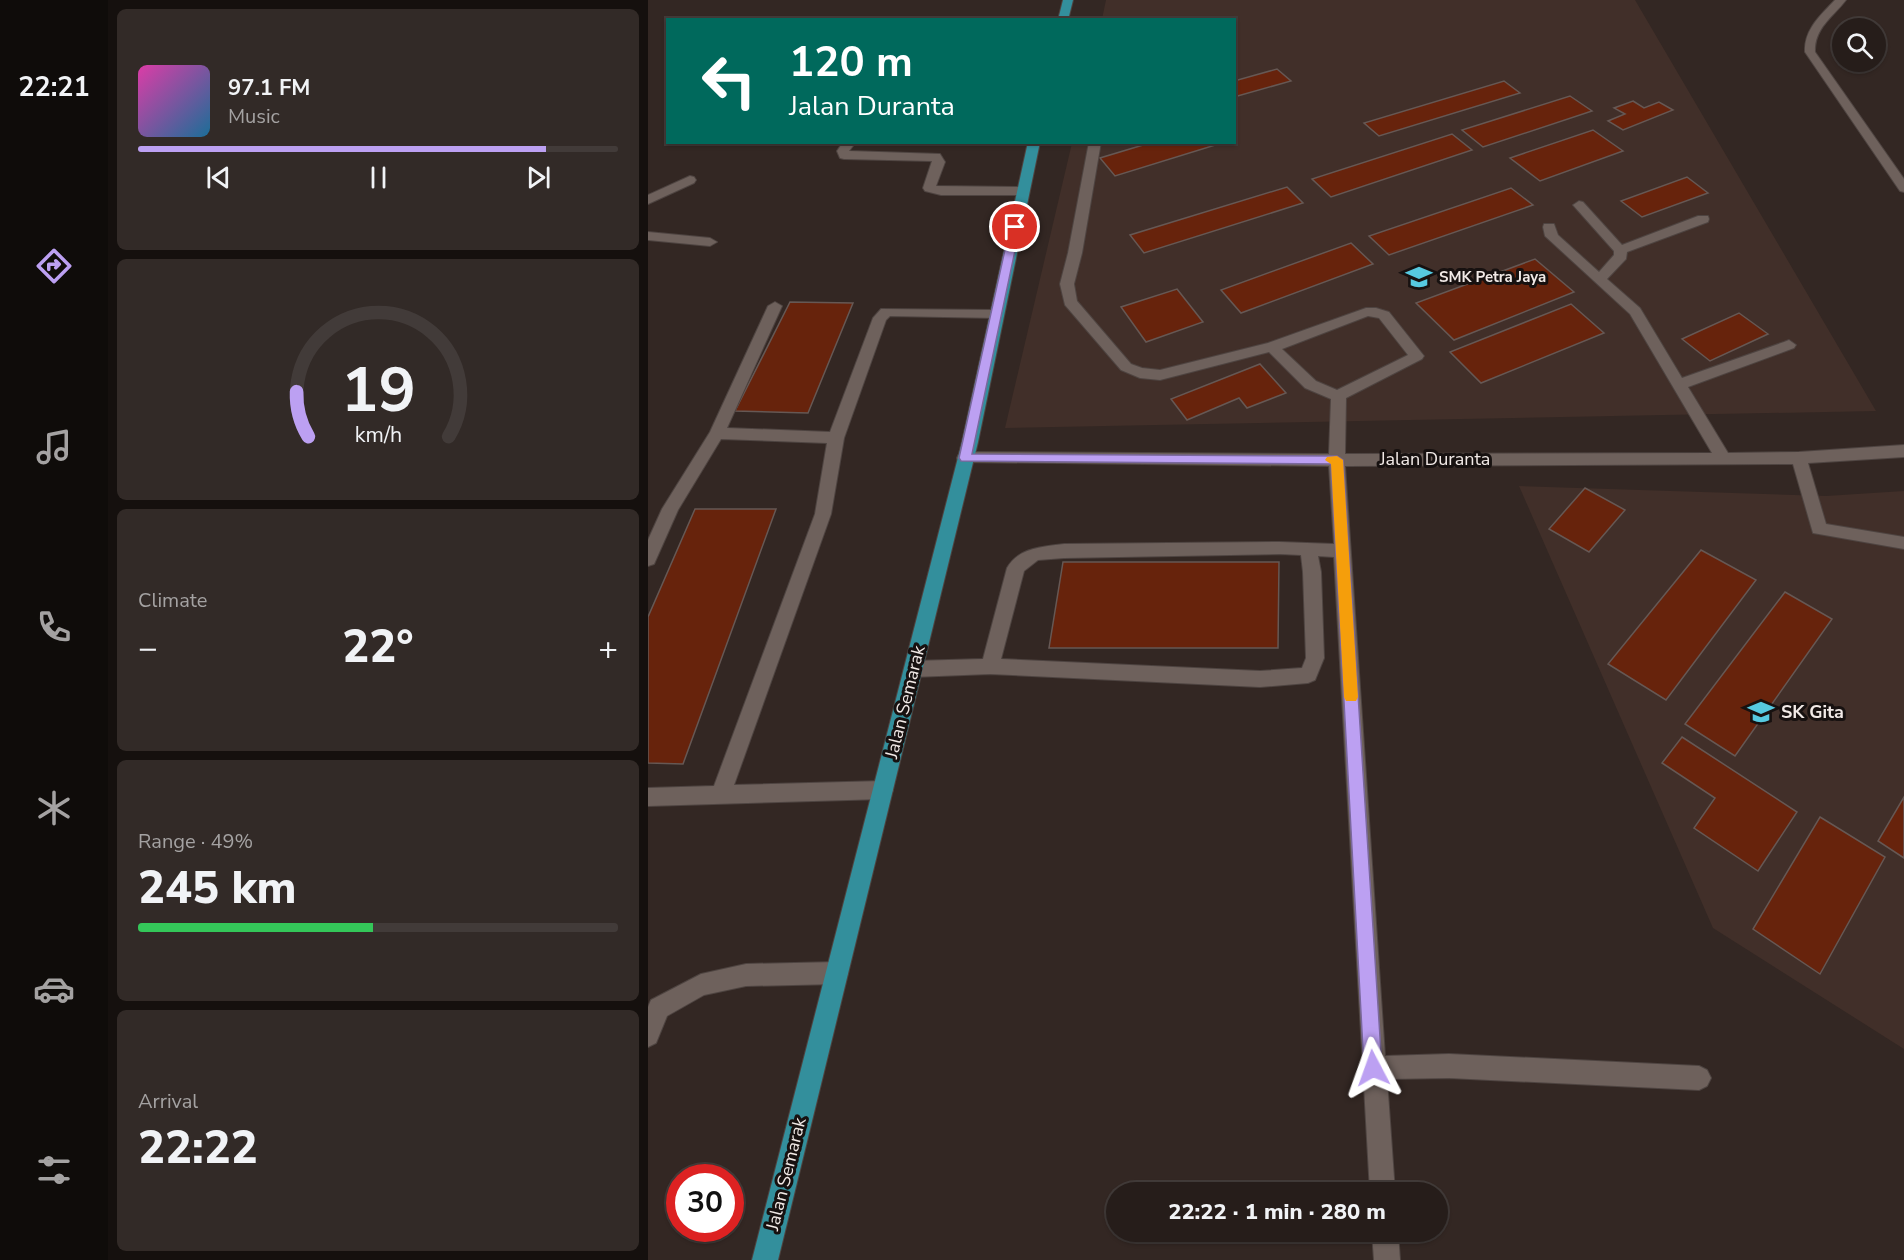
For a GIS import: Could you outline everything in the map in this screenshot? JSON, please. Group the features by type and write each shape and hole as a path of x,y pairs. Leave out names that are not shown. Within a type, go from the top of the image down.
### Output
{"main road":[{"path":"1064,18 1068,0"},
{"name":"Jalan Semarak","path":"765,1260 965,458 1034,144"}],"street":[{"path":"1842,0 1813,31 1808,42 1810,52 1904,188"},
{"path":"848,144 843,151 844,155 936,157 939,162 929,188 941,191 1023,191"},
{"path":"1095,144 1075,253 1067,284 1070,302 1126,367 1140,373 1160,375 1272,347 1366,312 1384,315 1417,356 1339,395 1328,395 1318,391 1272,347"},
{"path":"648,200 690,180"},
{"path":"1579,205 1620,250 1621,256 1599,279"},
{"path":"1620,250 1703,219"},
{"path":"1549,227 1552,236 1635,310 1723,458"},
{"path":"648,236 710,242"},
{"path":"648,559 670,509 717,433 775,306"},
{"path":"721,795 823,514 836,438 880,318 886,312 997,314"},
{"path":"1680,384 1789,345"},
{"path":"1339,395 1337,460 1381,1182"},
{"path":"717,433 836,438"},
{"name":"Jalan Duranta","path":"965,458 1337,460 1799,458 1904,451"},
{"path":"1799,458 1819,529 1904,543"},
{"path":"990,666 1016,568 1034,554 1064,550 1308,549 1343,551"},
{"path":"913,669 990,666 1260,679 1308,675 1315,658 1312,572 1308,549"},
{"path":"648,797 883,790"},
{"path":"648,1035 659,1008 701,985 746,975 837,973"},
{"path":"1373,1068 1449,1066 1699,1078"},
{"path":"1386,1242 1387,1260"}],"shaded area":[{"name":"SMK Petra Jaya","path":"1106,0 1635,0 1876,411 1005,428 1072,144 1236,144 1236,18 1102,18"},
{"name":"SK Gita","path":"1519,486 1826,496 1904,491 1904,1049 1713,928"}],"building":[{"path":"1277,69 1291,81 1236,96 1236,80"},
{"path":"1504,81 1520,93 1379,136 1364,123"},
{"path":"1570,96 1592,111 1483,147 1462,130"},
{"path":"1633,101 1644,108 1659,102 1673,110 1623,130 1608,121 1625,114 1614,108"},
{"path":"1593,130 1623,151 1540,181 1510,158"},
{"path":"1452,134 1472,150 1331,197 1312,179"},
{"path":"1146,144 1219,144 1115,176 1100,158"},
{"path":"1687,177 1708,193 1642,217 1621,201"},
{"path":"1287,187 1303,203 1144,253 1130,235"},
{"path":"1511,188 1533,205 1389,255 1369,236"},
{"path":"1351,243 1373,264 1241,313 1221,290"},
{"path":"1535,259 1574,292 1454,340 1416,303"},
{"path":"1177,289 1203,322 1146,342 1121,307"},
{"path":"790,302 853,303 808,413 735,411"},
{"path":"1571,304 1604,333 1481,383 1450,352"},
{"path":"1739,313 1768,334 1710,361 1682,339"},
{"path":"1260,364 1286,393 1247,408 1239,398 1187,420 1171,399"},
{"path":"1585,488 1625,510 1589,552 1549,529"},
{"path":"695,509 776,509 683,764 648,763 648,617"},
{"path":"1701,550 1756,580 1666,700 1608,664"},
{"path":"1063,562 1279,562 1278,648 1049,648"},
{"path":"1785,592 1832,619 1735,756 1685,724"},
{"path":"1682,737 1797,812 1758,871 1694,828 1715,798 1662,763"},
{"path":"1904,797 1904,858 1878,841"},
{"path":"1820,817 1885,857 1820,974 1753,929"}],"slow traffic":[{"path":"1331,460 1337,460 1351,697"}],"place":[{"name":"SMK Petra Jaya","path":"1419,277"},
{"name":"SK Gita","path":"1761,712"}],"route":[{"path":"1015,227 965,458 1337,460 1373,1068"}]}
